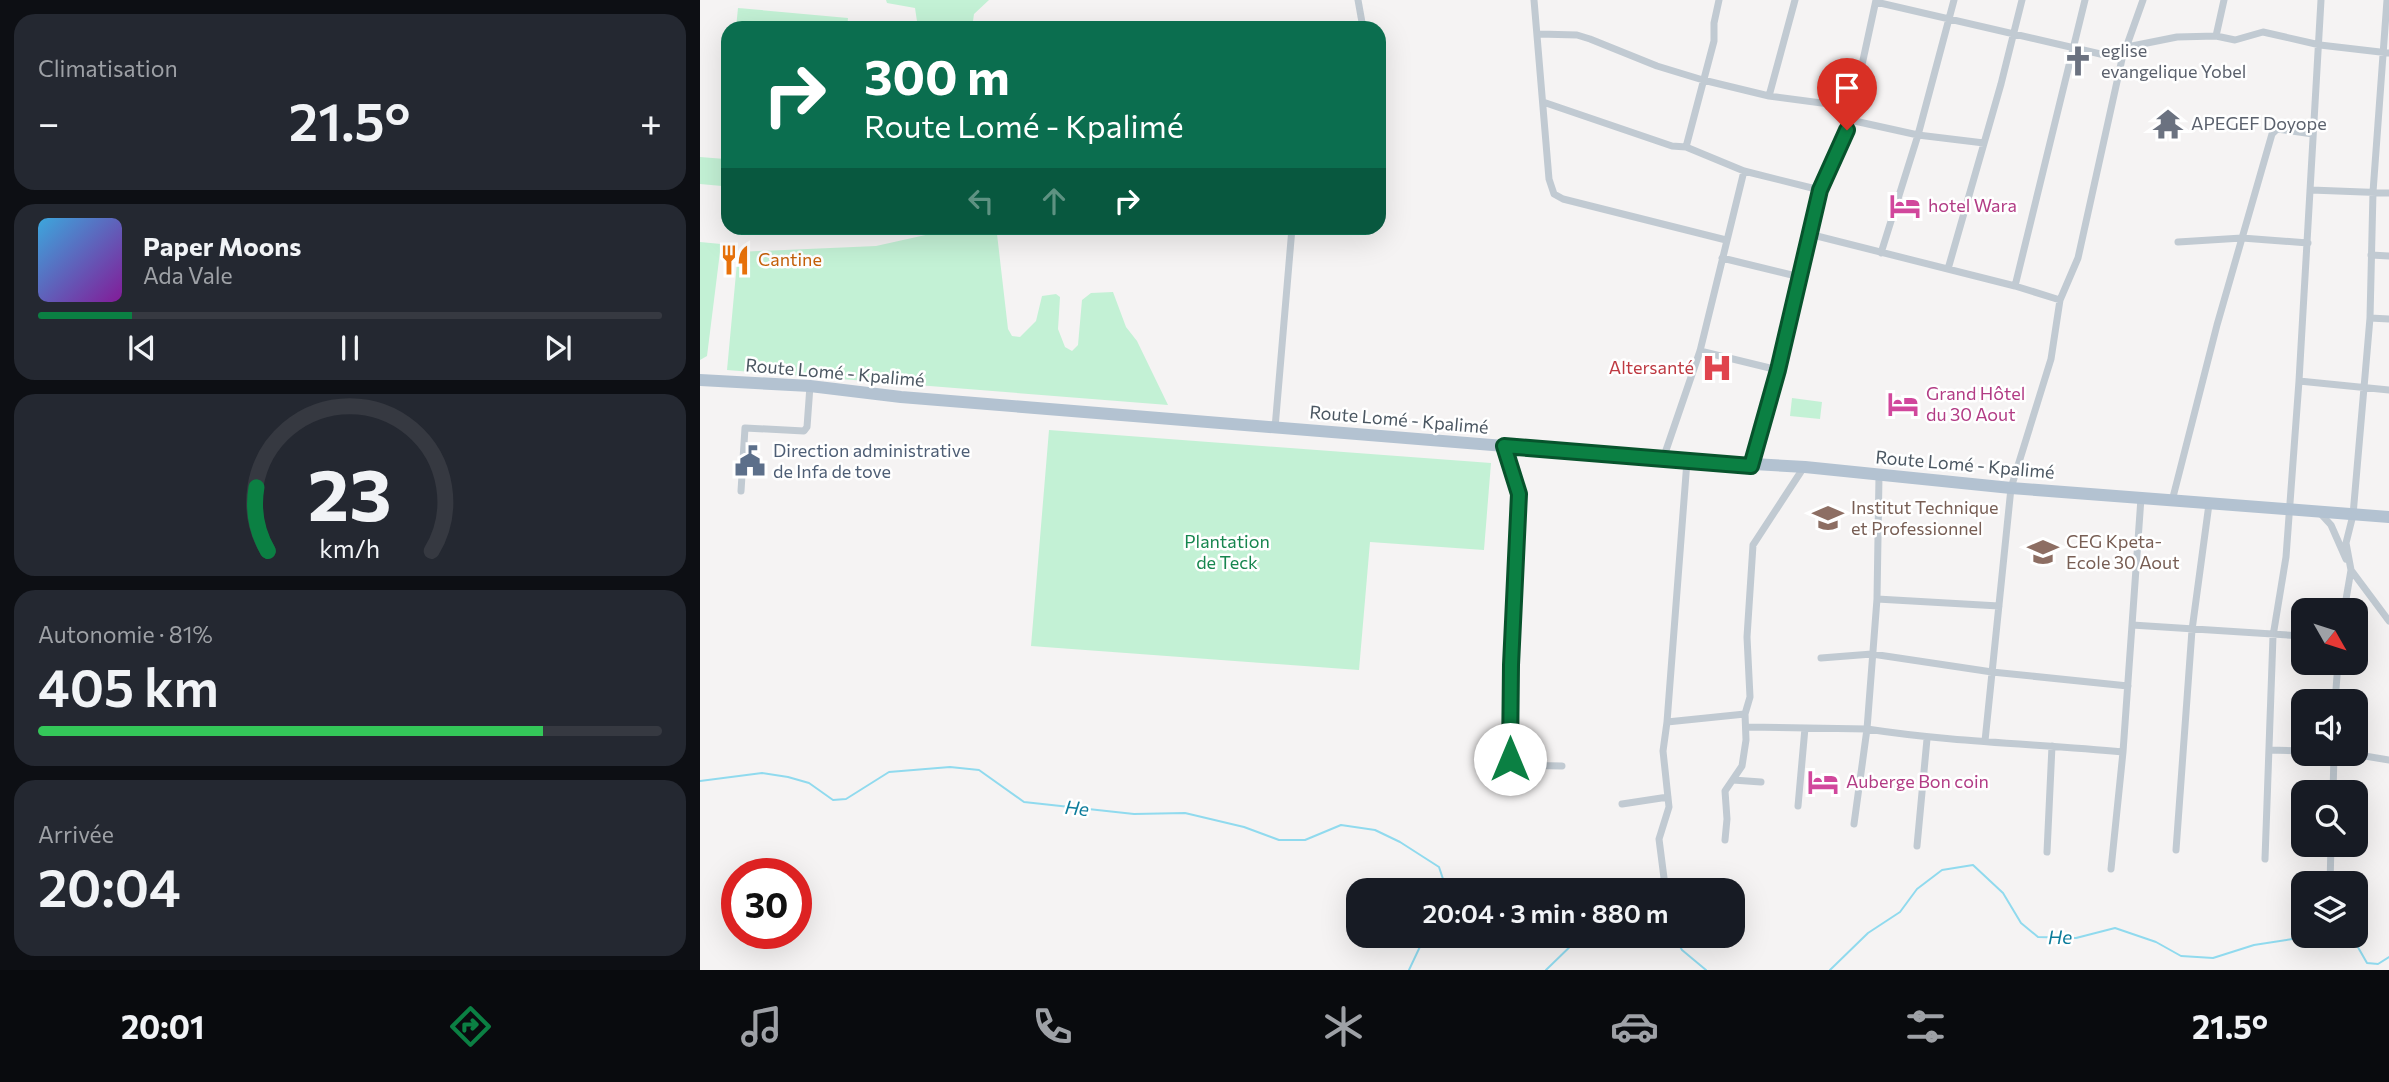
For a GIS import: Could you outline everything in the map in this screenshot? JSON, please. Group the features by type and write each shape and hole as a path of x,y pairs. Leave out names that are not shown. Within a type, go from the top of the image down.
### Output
{"main road":[{"name":"Route Lomé - Kpalimé","path":"700,380 810,386 901,397 1663,460 1805,467 2011,488 2389,517"}],"street":[{"path":"1358,0 1362,21"},
{"path":"1534,0 1539,34 1549,179 1554,194 1563,199 1726,240"},
{"path":"1769,96 1796,0"},
{"path":"1881,253 1918,135 1954,0"},
{"path":"1948,269 2022,0"},
{"path":"2015,286 2085,0"},
{"path":"1985,741 2011,488 2051,359 2060,300 2078,258 2122,59 2143,0"},
{"path":"2216,36 2224,0"},
{"path":"2265,859 2273,636 2286,557 2290,509 2321,0"},
{"path":"2346,598 2351,569 2346,543 2353,515 2370,318 2373,192 2386,53 2387,0"},
{"path":"1686,147 1714,41 1716,1"},
{"path":"1751,466 1778,370 1820,190 1850,120 1876,1 2122,59"},
{"path":"2127,47 2177,37 2216,36 2235,40 2263,32 2320,45 2386,53"},
{"path":"1539,34 1577,35 1626,55 1703,80 1769,96 1852,107"},
{"path":"1543,102 1672,146 1686,147 1744,171 1820,190"},
{"path":"2379,113 2389,115"},
{"path":"1850,120 1918,135 1984,143"},
{"path":"2172,501 2242,238 2274,131 2313,134"},
{"path":"1663,460 1700,351 1744,171"},
{"path":"2311,190 2389,193"},
{"path":"1809,234 2060,300"},
{"path":"1275,428 1291,235"},
{"path":"2178,242 2242,238 2308,243"},
{"path":"2371,255 2389,256"},
{"path":"1722,258 1800,277"},
{"path":"2370,318 2389,318"},
{"path":"1700,351 1778,370"},
{"path":"2299,381 2389,390"},
{"path":"741,491 745,428 804,431 807,427 810,386"},
{"path":"1504,446 1519,494 1511,665 1510,759 1514,765 1562,766"},
{"path":"1664,878 1659,839 1668,814 1663,751 1687,461"},
{"path":"1725,841 1727,819 1724,795 1742,766 1745,714 1750,697 1747,637 1753,545 1805,467"},
{"path":"1854,824 1867,729 1877,599 1879,476"},
{"path":"2111,869 2123,752 2141,498"},
{"path":"2176,849 2192,630 2209,504"},
{"path":"2317,511 2331,525 2351,569 2389,621"},
{"path":"1877,599 1999,606"},
{"path":"2132,625 2291,636"},
{"path":"1821,658 1872,654 1992,672 2128,686"},
{"path":"1667,722 1745,714"},
{"path":"1746,727 1867,729 1927,739 2123,752"},
{"path":"1798,806 1805,728"},
{"path":"1917,846 1927,739"},
{"path":"2047,852 2052,746"},
{"path":"2269,750 2291,751"},
{"path":"2368,756 2389,760"},
{"path":"1733,780 1761,782"},
{"path":"1622,804 1668,797"}],"green space":[{"path":"886,0 989,0 974,14 973,21 917,21 915,8 887,3"},
{"path":"738,8 848,18 848,21 737,21"},
{"path":"700,157 721,159 721,186 700,184"},
{"path":"926,235 997,235 1008,329 1012,336 1020,337 1036,321 1042,296 1056,294 1060,297 1058,329 1065,347 1072,351 1078,345 1082,300 1091,293 1113,292 1126,327 1137,341 1168,405 727,370 738,252 876,246"},
{"path":"700,242 721,244 707,356 700,360"},
{"path":"1792,398 1822,402 1820,419 1790,416"},
{"name":"Plantation de Teck","path":"1049,430 1491,463 1484,550 1370,542 1359,670 1031,646"}],"waterway":[{"name":"He","path":"700,781 762,773 809,783 833,800 846,799 889,772 950,767 979,770 1024,802 1134,814 1185,813 1244,827 1279,840 1305,840 1341,825 1375,830 1400,842 1439,867 1443,878"},
{"name":"He","path":"1830,970 1868,933 1900,912 1917,889 1942,870 1973,865 2003,893 2021,923 2038,937 2076,938 2115,928 2156,942 2181,956 2213,958 2254,945 2291,939"},
{"name":"He","path":"1409,970 1419,948"},
{"name":"He","path":"1546,970 1569,948"},
{"name":"He","path":"1681,948 1706,970"},
{"name":"He","path":"2358,948 2367,963 2378,964 2389,957"}],"place":[{"name":"eglise evangelique Yobel","path":"2078,61"},
{"name":"APEGEF Doyope","path":"2168,124"},
{"name":"hotel Wara","path":"1905,206"},
{"name":"Cantine","path":"735,260"},
{"name":"Altersanté","path":"1717,368"},
{"name":"Grand Hôtel du 30 Aout","path":"1903,404"},
{"name":"Direction administrative de Infa de tove","path":"750,461"},
{"name":"Institut Technique et Professionnel","path":"1828,518"},
{"name":"CEG Kpeta- Ecole 30 Aout","path":"2043,552"},
{"name":"Auberge Bon coin","path":"1823,782"}],"route":[{"path":"1510,759 1511,665 1519,494 1504,446 1751,466 1778,370 1820,190 1847,130"}]}
